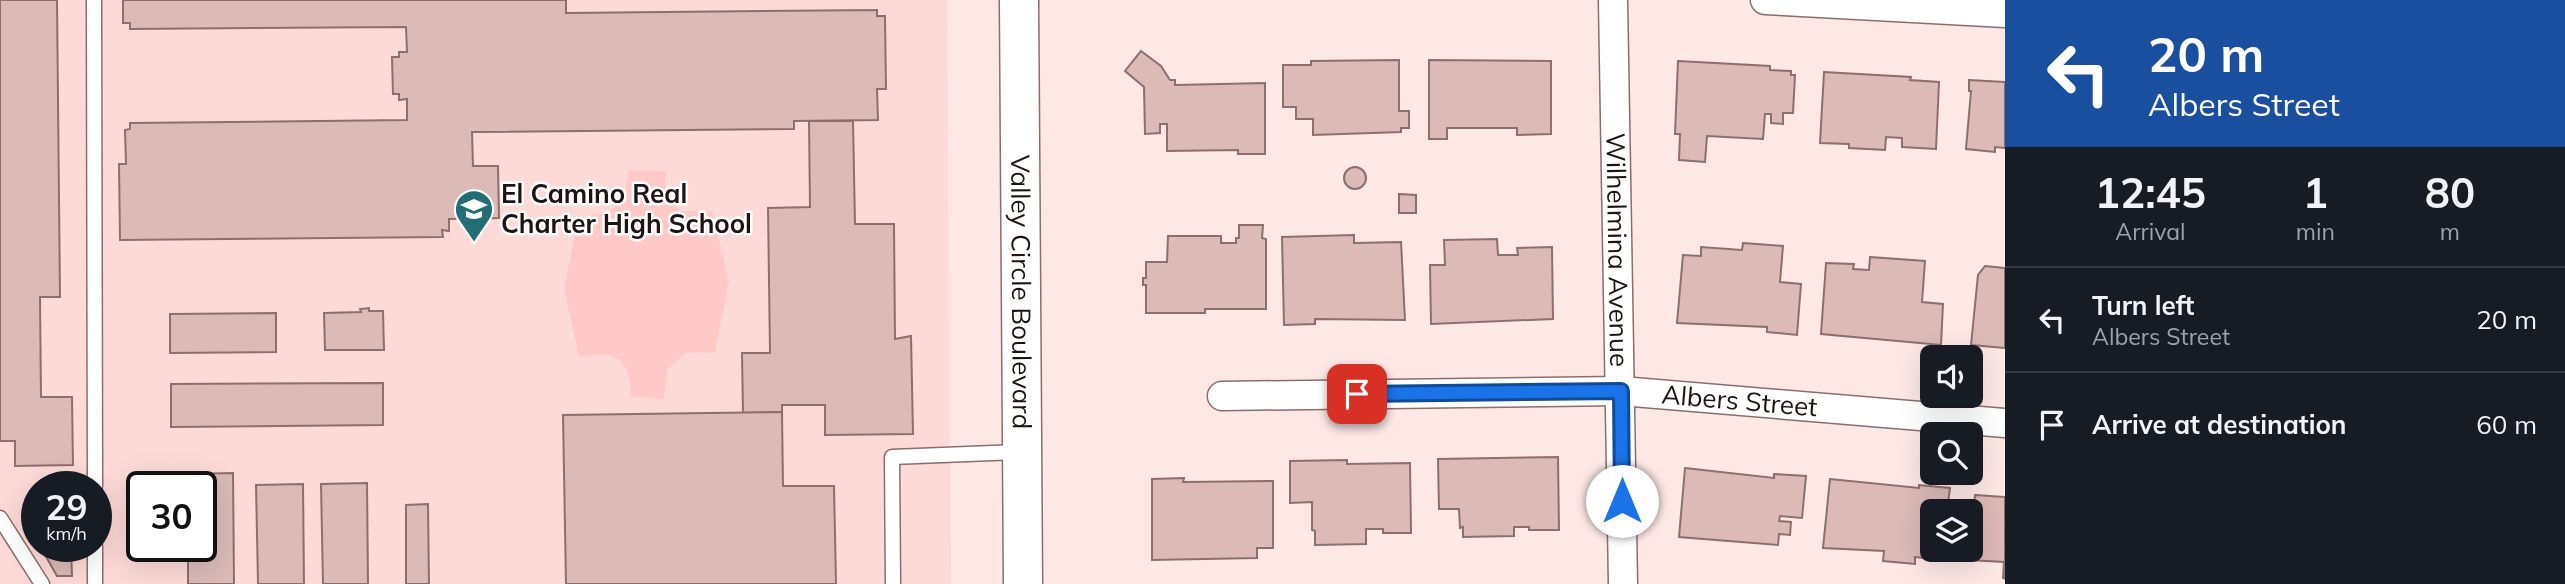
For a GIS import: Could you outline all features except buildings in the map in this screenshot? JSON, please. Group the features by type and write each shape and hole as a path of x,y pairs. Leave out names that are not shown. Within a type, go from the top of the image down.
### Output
{"main road":[{"name":"Valley Circle Boulevard","path":"1019,0 1023,584"}],"street":[{"name":"Wilhelmina Avenue","path":"1613,0 1623,584"},
{"path":"1765,0 2005,13"},
{"name":"Albers Street","path":"1222,396 1621,391 2005,423"}],"lane":[{"path":"94,0 95,471"},
{"path":"893,584 892,457 1022,452"},
{"path":"0,518 42,584"},
{"path":"95,562 95,584"}],"shaded area":[{"name":"El Camino Real Charter High School","path":"0,0 947,0 951,584 0,584"},
{"path":"629,170 666,171 665,190 680,211 712,211 729,282 715,352 685,353 667,370 664,399 631,397 628,374 624,366 611,356 579,357 564,288 579,217 608,213 624,199"}],"place":[{"name":"El Camino Real Charter High School","path":"474,243"}],"route":[{"path":"1357,394 1621,391 1622,501"}]}
